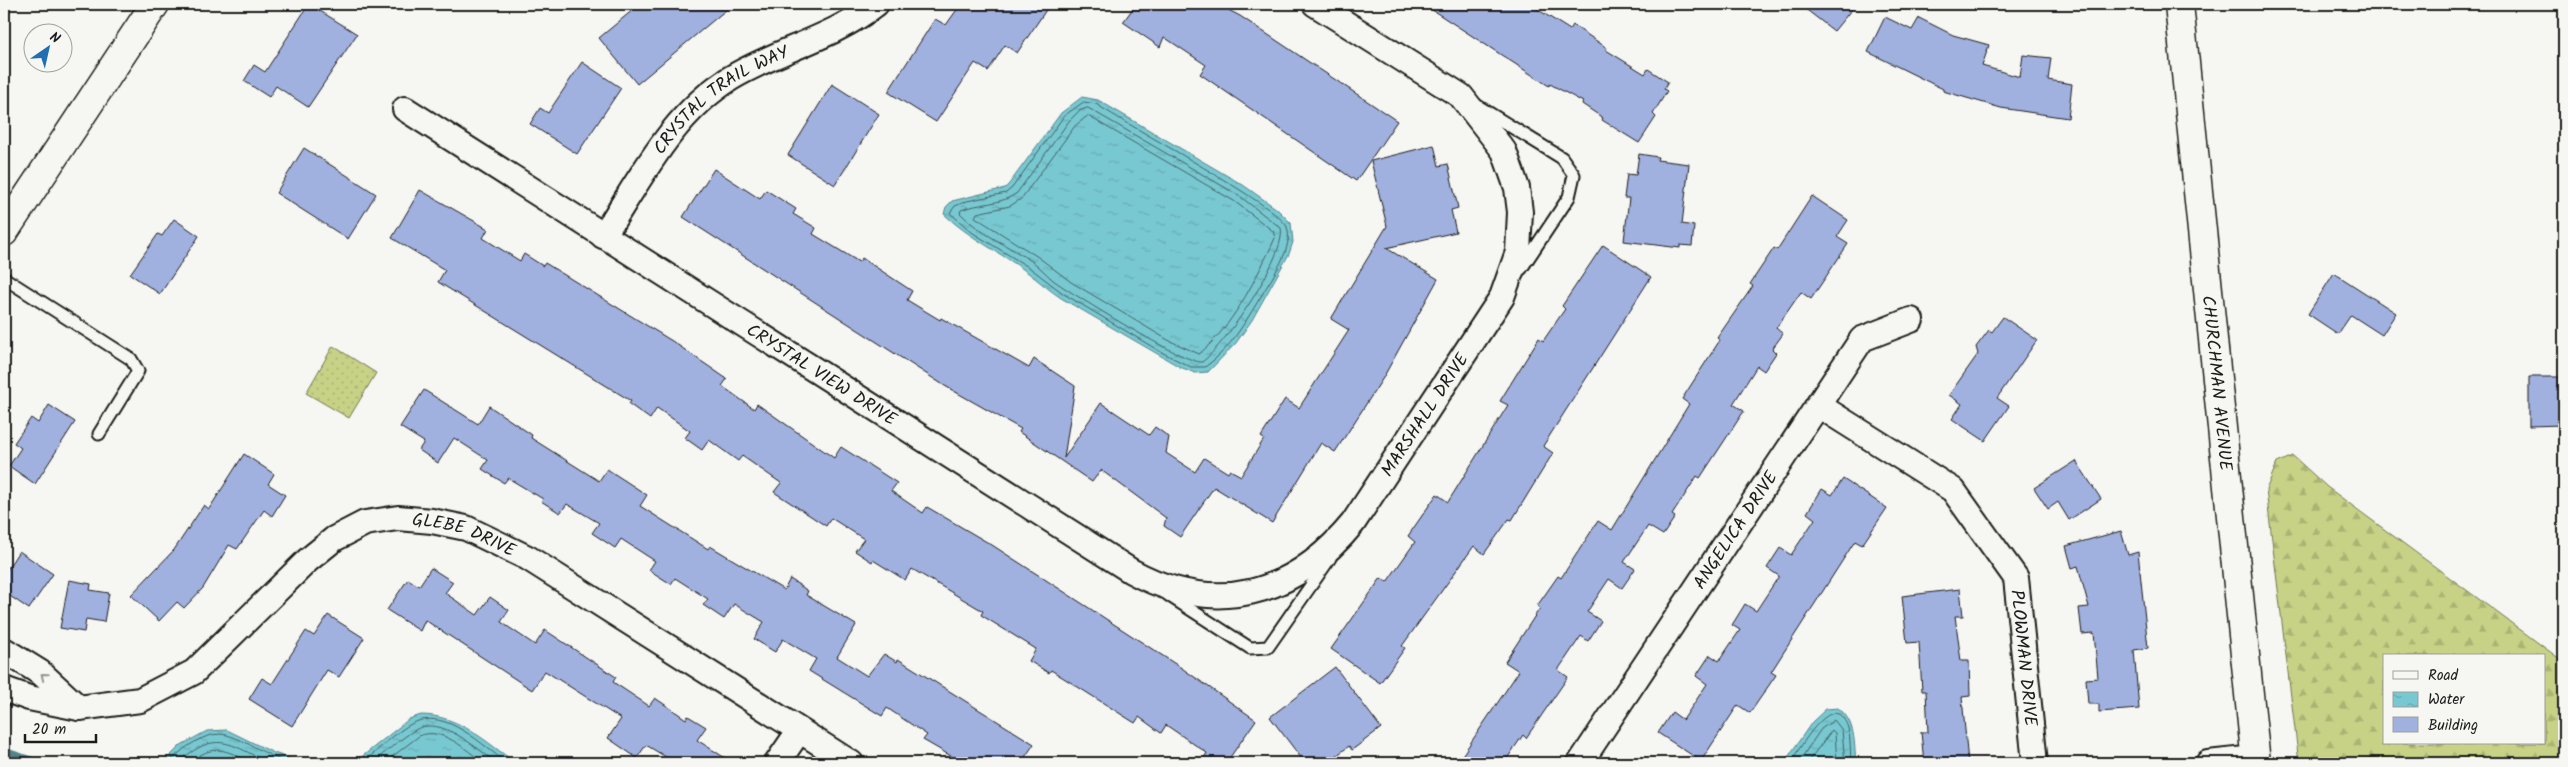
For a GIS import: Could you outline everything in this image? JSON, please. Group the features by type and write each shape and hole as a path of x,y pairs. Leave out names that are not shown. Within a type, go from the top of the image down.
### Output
{"street":[{"path":"4,232 155,4"},
{"name":"CRYSTAL TRAIL WAY","path":"603,236 674,128 702,98 732,78 846,23 876,4"},
{"name":"MARSHALL DRIVE","path":"1254,591 1280,583 1313,564 1332,548 1353,523 1502,297 1518,252 1520,212 1516,188 1504,151 1461,96 1315,4"},
{"name":"CHURCHMAN AVENUE","path":"2179,4 2256,761"},
{"name":"CRYSTAL VIEW DRIVE","path":"406,109 1131,571 1147,579 1189,593 1211,595 1254,591"},
{"name":"ANGELICA DRIVE","path":"1580,763 1862,339 1910,320"},
{"name":"PLOWMAN DRIVE","path":"1818,405 1953,490 2016,578 2034,763"},
{"name":"GLEBE DRIVE","path":"4,689 29,698 79,708 140,700 194,672 308,560 334,539 365,523 398,518 432,521 466,528 528,558 851,763"},
{"path":"4,650 41,673 79,708"},
{"path":"777,763 799,731"},
{"path":"2208,763 2256,761"}],"lane":[{"path":"1461,96 1524,132 1562,158 1574,176 1569,197 1502,297"},
{"path":"4,278 131,358 138,370 99,434"},
{"path":"1131,571 1250,648 1268,647 1353,523"}],"green space":[{"path":"333,346 376,373 349,418 306,393"},
{"path":"2293,456 2327,487 2564,662 2564,763 2299,763 2266,490 2277,463"}],"water":[{"path":"1082,97 1098,100 1243,185 1277,209 1291,223 1293,242 1289,254 1252,320 1236,343 1208,372 1195,373 1180,367 1061,298 1017,265 974,238 944,214 946,207 952,201 1005,188 1061,113"},
{"path":"1838,708 1844,713 1851,726 1856,763 1784,763 1812,722 1826,709"},
{"path":"421,715 435,716 448,720 472,731 516,763 354,763 409,719"},
{"path":"227,730 274,753 303,763 163,763 181,745 207,731"}],"building":[{"path":"309,4 357,34 308,107 276,86 269,97 244,81 254,65 265,72"},
{"path":"640,4 733,4 637,84 599,38"},
{"path":"961,4 1050,4 1017,53 1005,45 988,71 975,63 936,122 888,92 935,19 946,25"},
{"path":"1136,4 1217,4 1240,16 1397,121 1356,181 1200,74 1206,65 1164,37 1160,47 1123,22"},
{"path":"1423,4 1529,4 1570,30 1573,25 1607,48 1606,50 1645,74 1648,69 1668,82 1664,89 1667,91 1653,114 1656,117 1639,143 1602,120 1603,118 1582,104 1583,102 1550,84 1549,86"},
{"path":"1799,4 1856,4 1834,31"},
{"path":"1885,17 1912,30 1919,18 1953,35 1989,45 1982,66 2020,77 2023,55 2051,58 2048,80 2072,84 2068,118 2001,108 1943,91 1943,89 1868,52"},
{"path":"582,62 621,88 577,154 530,124 540,108 548,113"},
{"path":"832,84 879,114 835,185 788,155"},
{"path":"1434,145 1439,166 1448,164 1458,208 1451,210 1456,232 1386,248 1438,279 1383,378 1335,452 1321,443 1272,523 1214,487 1180,537 1164,526 1166,518 1101,470 1092,482 1019,432 1021,429 945,386 683,217 714,169 760,199 766,190 796,209 793,214 816,228 813,234 859,262 862,258 912,291 907,300 1029,368 1034,359 1075,386 1064,458 1101,403 1149,435 1155,427 1169,437 1166,453 1195,472 1204,458 1228,473 1230,470 1241,476 1264,439 1261,437 1285,399 1299,408 1349,330 1331,319 1387,226 1371,161"},
{"path":"304,148 376,194 348,239 276,193"},
{"path":"1639,154 1658,157 1657,160 1689,164 1682,224 1694,226 1692,246 1680,245 1680,248 1624,241 1629,198 1624,198 1627,174 1636,175"},
{"path":"420,190 488,229 483,238 520,261 524,254 543,266 545,263 672,341 727,379 722,386 754,409 757,404 834,458 841,447 897,483 891,491 923,513 927,507 992,545 1183,669 1256,720 1226,763 1201,763 1207,753 1166,725 1161,733 1139,717 1135,723 1051,670 1049,673 1029,661 1036,649 981,615 983,611 912,569 905,580 873,560 872,562 855,551 864,539 831,518 826,526 774,492 781,483 742,456 738,461 709,440 702,450 685,438 690,431 657,408 650,419 629,404 631,401 438,282 445,270 392,238"},
{"path":"1812,196 1848,220 1837,237 1848,244 1811,299 1801,292 1776,328 1783,334 1772,349 1776,353 1764,371 1757,366 1733,404 1744,411 1700,478 1697,476 1672,515 1675,517 1663,535 1648,526 1624,562 1635,569 1622,588 1609,579 1587,612 1601,621 1588,641 1581,636 1558,670 1568,677 1526,738 1523,735 1504,763 1457,763 1519,671 1505,662 1540,608 1537,606 1558,576 1561,578 1598,521 1612,530 1689,404 1682,399 1720,340 1717,338 1753,286 1750,284 1774,248 1777,250"},
{"path":"174,219 199,236 160,294 130,274 158,234 162,236"},
{"path":"1603,245 1651,277 1543,446 1553,453 1512,520 1509,519 1484,554 1474,546 1402,646 1405,648 1380,683 1331,649 1381,578 1387,582 1415,542 1408,536 1437,494 1448,502 1508,405 1500,401 1539,338 1543,341 1565,309 1562,306"},
{"path":"2334,273 2396,313 2382,335 2351,315 2338,334 2308,314"},
{"path":"2003,317 2037,340 1997,398 2009,406 1985,441 1952,419 1962,404 1949,395 1978,354 1976,347 1989,330 1992,332"},
{"path":"2529,377 2564,377 2564,425 2529,426"},
{"path":"424,390 478,424 489,406 532,435 531,438 599,481 607,469 647,495 640,506 708,549 710,546 784,590 790,579 808,591 806,595 856,625 837,657 867,676 884,654 897,662 898,659 1034,744 1021,763 963,763 923,740 927,735 887,708 882,716 809,671 816,659 783,639 775,652 754,639 764,622 734,604 724,619 703,605 708,599 675,578 671,584 649,570 655,561 621,539 615,548 592,533 599,523 567,504 560,513 541,501 543,499 508,478 504,483 482,469 488,460 454,438 438,463 419,450 424,442 400,427"},
{"path":"49,405 75,422 35,484 9,466 21,448 14,443 31,418 38,423"},
{"path":"244,454 274,474 268,484 285,495 272,516 264,510 237,549 229,545 203,588 184,608 177,602 159,621 131,595 174,550 204,505 209,509"},
{"path":"2076,461 2101,499 2069,520 2058,502 2048,509 2034,488"},
{"path":"1843,479 1887,508 1862,545 1855,541 1771,672 1776,675 1750,713 1738,705 1701,761 1658,733 1672,712 1683,720 1707,684 1696,676 1710,655 1719,661 1740,630 1732,625 1745,604 1756,611 1779,576 1767,568 1780,548 1791,555 1815,519 1807,513 1822,489 1832,495"},
{"path":"2121,531 2128,555 2138,552 2148,648 2134,650 2139,709 2099,712 2099,704 2088,704 2086,679 2098,678 2094,633 2082,634 2079,608 2089,607 2078,566 2072,568 2066,546"},
{"path":"19,551 53,574 29,609 4,592 4,574"},
{"path":"431,568 453,582 445,593 477,615 490,597 509,610 501,622 535,645 545,630 616,677 613,682 649,706 655,698 686,719 688,716 706,727 697,740 733,763 676,763 646,745 637,758 608,738 621,719 545,671 532,690 425,620 420,631 387,610 408,579 419,586"},
{"path":"69,580 91,584 90,590 109,593 104,622 86,619 84,632 60,628"},
{"path":"1960,589 1963,616 1955,616 1961,661 1969,661 1970,696 1962,697 1968,763 1924,763 1921,732 1928,732 1926,691 1922,691 1919,642 1907,643 1902,596"},
{"path":"328,615 364,638 339,677 327,670 292,726 249,699 262,678 272,684 306,631 314,636"},
{"path":"1335,667 1381,728 1352,750 1349,746 1327,763 1305,763 1270,717"}],"waterway":[{"path":"4,751 40,763"}]}
